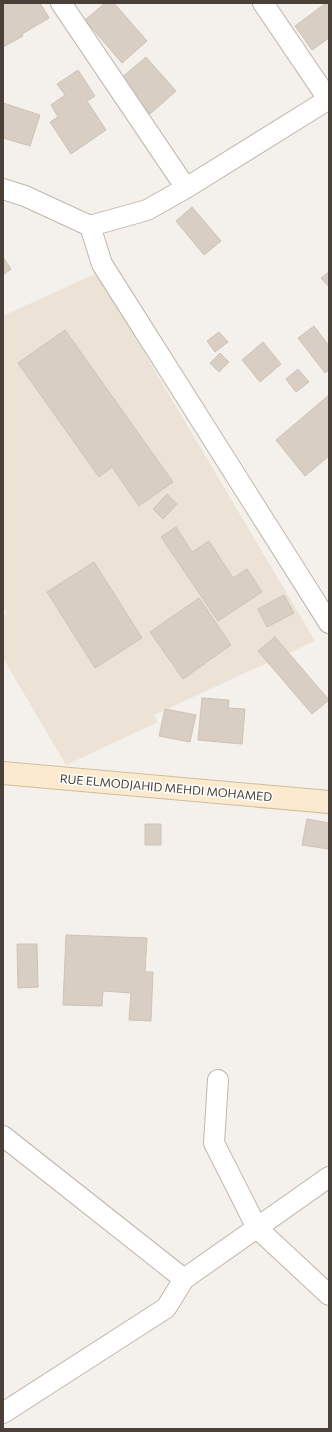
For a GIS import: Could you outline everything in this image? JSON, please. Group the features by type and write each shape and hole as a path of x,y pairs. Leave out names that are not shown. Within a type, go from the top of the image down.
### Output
{"main road":[{"name":"RUE ELMODJAHID MEHDI MOHAMED","path":"3,773 329,802"}],"street":[{"path":"61,3 186,188"},
{"path":"3,189 25,196 90,226 147,210 186,188 329,99 263,3"},
{"path":"90,226 102,264 329,623"},
{"path":"218,1080 214,1143 257,1228 329,1295"},
{"path":"3,1136 184,1280"},
{"path":"3,1413 166,1308 184,1280 329,1177"}],"shaded area":[{"path":"97,273 315,641 154,715 158,722 66,765 3,658 3,616 7,614 3,607 3,316"}],"building":[{"path":"3,3 40,3 49,18 22,34 23,36 3,47"},
{"path":"105,3 114,3 147,41 122,63 85,20"},
{"path":"326,3 329,7 329,38 312,50 295,26"},
{"path":"146,57 176,91 150,114 120,79"},
{"path":"78,70 95,96 87,101 106,130 71,154 50,122 58,117 51,105 65,95 57,84"},
{"path":"3,103 40,115 30,146 3,138"},
{"path":"192,207 221,241 204,255 176,221"},
{"path":"3,257 11,269 3,275"},
{"path":"329,272 329,287 321,278"},
{"path":"314,326 329,346 329,370 325,373 298,338"},
{"path":"65,330 173,482 139,506 112,467 99,477 18,363"},
{"path":"219,332 228,342 215,352 207,341"},
{"path":"263,342 281,364 260,382 242,360"},
{"path":"220,353 229,362 219,372 210,363"},
{"path":"298,369 309,382 296,392 286,379"},
{"path":"329,395 329,456 305,476 276,440"},
{"path":"167,494 177,504 163,519 153,509"},
{"path":"176,527 192,552 209,541 233,578 247,569 262,592 218,621 161,537"},
{"path":"94,562 142,638 95,668 47,592"},
{"path":"284,595 294,613 267,627 258,609"},
{"path":"199,598 231,645 183,679 150,632"},
{"path":"275,637 329,700 312,714 258,651"},
{"path":"202,698 229,700 228,708 245,709 242,744 198,740"},
{"path":"165,709 196,715 190,742 159,736"},
{"path":"307,819 329,823 329,849 302,845"},
{"path":"145,824 161,824 161,845 145,845"},
{"path":"66,935 147,938 145,972 153,972 151,1021 129,1020 131,993 103,991 102,1006 63,1005"},
{"path":"17,944 37,944 38,987 18,988"}]}
